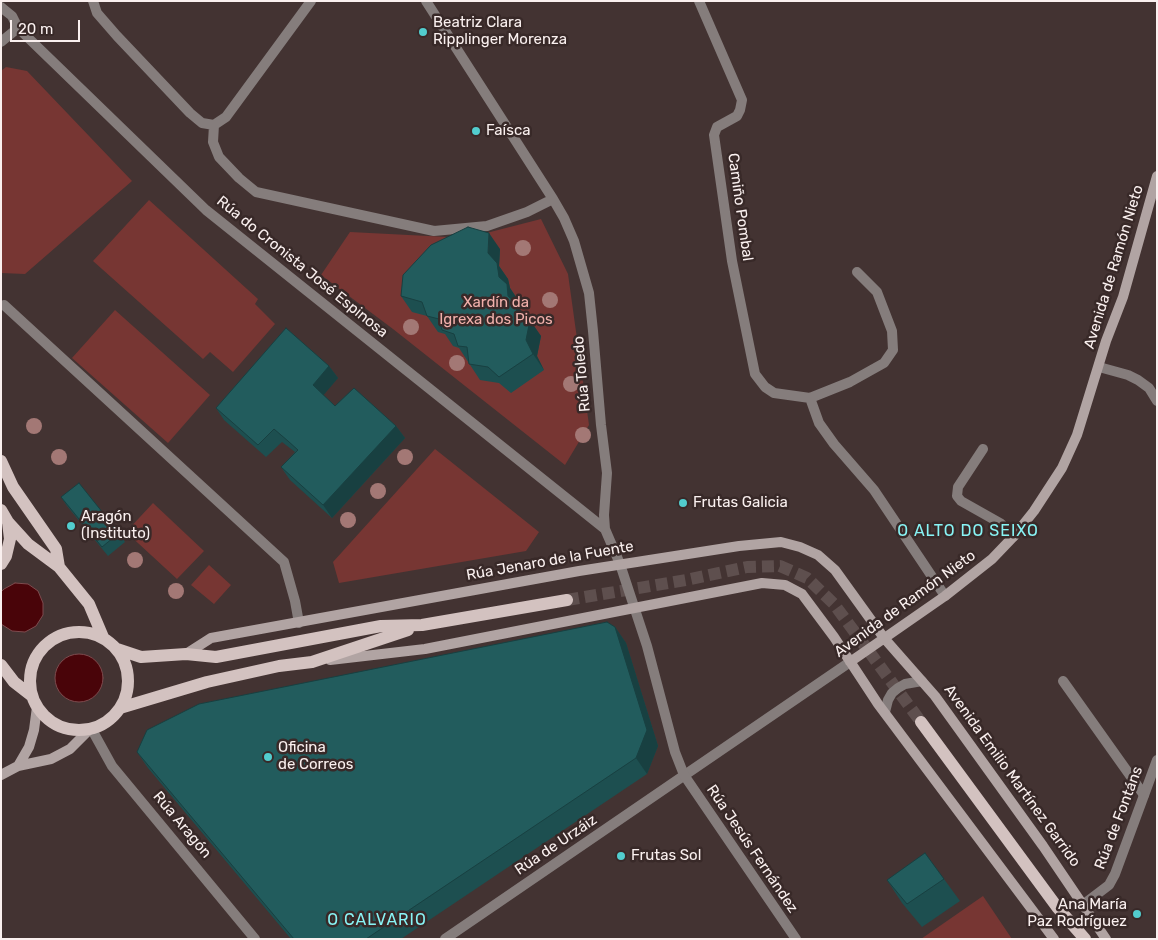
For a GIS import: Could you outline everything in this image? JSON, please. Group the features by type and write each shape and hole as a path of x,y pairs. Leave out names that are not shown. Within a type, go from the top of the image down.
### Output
{"main road":[{"name":"Avenida de Ramón Nieto","path":"850,662 944,596 992,559 1034,511 1062,468 1077,435 1123,297 1157,176"},
{"path":"1,460 13,487 56,549 59,567"},
{"path":"1,510 8,522 28,544 59,567 89,604 103,637"},
{"path":"1,564 6,556 10,539 8,522"},
{"name":"Rúa Jenaro de la Fuente","path":"186,654 211,638 620,564 739,546 781,542 800,547 818,555 835,570 884,638"},
{"path":"120,708 206,682 279,666 425,648 762,583 785,585 802,594 831,632 885,712 1054,939"},
{"path":"312,662 422,625 567,600"},
{"name":"Rúa Jenaro de la Fuente","path":"117,649 141,657 186,654 216,657 381,626 422,625"},
{"path":"1,665 14,682 35,702 45,716 55,724 78,730 102,724 120,708 128,685 128,672 124,660 117,649 103,637 89,632 74,632 60,636 48,643 38,654 32,667 30,682 35,702 34,730 29,747 18,766"},
{"name":"Avenida Emilio Martínez Garrido","path":"884,638 922,681 1043,846 1106,939"},
{"path":"921,722 1057,907 1085,939"},
{"path":"1,775 18,766 51,759 70,749 91,728"},
{"path":"1057,907 1075,939"}],"street":[{"path":"92,1 97,13 117,36 190,112 202,123 214,125 226,117 311,1"},
{"name":"Rúa Toledo","path":"426,1 553,199 574,241 589,293 607,473 605,529 620,564 647,646 675,752 684,775"},
{"name":"Camiño Pombal","path":"699,1 742,100 737,116 717,127 714,135 732,261 755,374 765,387 774,393 810,398 850,382 884,363 893,350 892,331 877,292 858,272"},
{"name":"Rúa do Cronista José Espinosa","path":"1,7 12,16 18,28 206,210 605,529"},
{"path":"1,42 18,28"},
{"path":"214,125 214,142 220,157 239,178 256,192 406,225 434,231 487,226 527,212 553,199"},
{"path":"4,305 284,562 299,623"},
{"path":"1099,367 1128,374 1149,388 1157,401"},
{"path":"810,398 819,423 834,444 874,490 944,596"},
{"path":"984,449 958,487 957,496 961,501 1000,523 1014,536"},
{"name":"Avenida de Ramón Nieto","path":"684,775 850,662"},
{"path":"885,712 892,693 905,684 922,681"},
{"path":"1063,681 1144,795"},
{"name":"Rúa Aragón","path":"91,728 112,766 255,939"},
{"name":"Rúa de Fontáns","path":"1084,904 1109,885 1116,874 1157,760"},
{"name":"Rúa de Urzáiz","path":"445,939 684,775"},
{"name":"Rúa Jesús Fernández","path":"684,775 796,939"}],"green space":[{"path":"6,67 27,71 132,181 25,274 1,273 1,71"},
{"path":"149,200 258,299 255,304 275,324 233,372 210,352 203,359 93,261"},
{"name":"Xardín da Igrexa dos Picos","path":"541,219 568,274 589,425 565,465 393,329 321,275 350,232 467,238"},
{"path":"115,310 210,395 168,443 72,358"},
{"path":"435,449 539,532 526,551 339,583 333,562"},
{"path":"153,503 204,551 177,579 126,532"},
{"path":"209,565 231,585 214,604 191,585"},
{"path":"983,896 1012,939 921,939"}],"shaded area":[{"path":"15,583 28,584 38,591 43,603 43,615 36,626 25,632 12,631 1,624 1,592"},
{"path":"74,654 84,654 96,661 103,673 103,683 96,695 84,702 74,702 66,698 59,691 55,683 55,673 59,665 66,658"}],"building":[{"path":"468,227 489,233 488,253 497,263 499,277 507,284 508,296 516,303 517,313 530,320 526,340 533,354 499,377 488,367 469,364 467,347 458,346 454,334 442,330 439,319 427,316 422,302 401,296 403,275 431,245"},
{"path":"286,328 329,366 313,385 335,406 354,388 396,426 323,505 281,467 298,450 274,429 258,445 216,408"},
{"path":"79,483 119,533 102,547 61,497"},
{"path":"607,622 615,627 647,730 636,758 366,939 294,939 137,752 147,730 199,704"},
{"path":"925,853 944,879 907,904 887,880"}],"tunnel":[{"path":"567,600 686,580 747,567 780,566 807,578 834,604 921,722"}],"place":[{"name":"Beatriz Clara Ripplinger Morenza","path":"423,32"},
{"name":"Faísca","path":"476,131"},
{"name":"Frutas Galicia","path":"683,503"},
{"name":"Aragón (Instituto)","path":"71,526"},
{"name":"Oficina de Correos","path":"268,757"},
{"name":"Frutas Sol","path":"621,856"},
{"name":"Ana María Paz Rodríguez","path":"1137,914"}],"district":[{"name":"O ALTO DO SEIXO","path":"968,531"},
{"name":"O CALVARIO","path":"377,920"}]}
